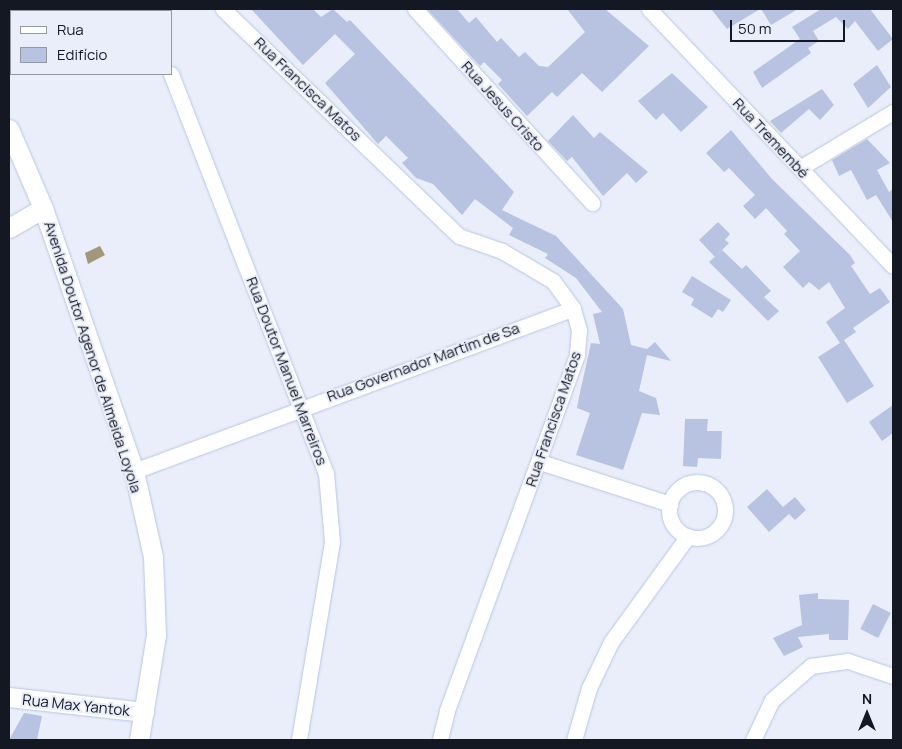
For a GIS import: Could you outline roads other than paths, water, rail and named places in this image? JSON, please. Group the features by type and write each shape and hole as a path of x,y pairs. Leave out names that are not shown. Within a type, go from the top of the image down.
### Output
{"street":[{"name":"Rua Francisca Matos","path":"224,9 459,236 502,251 553,281 573,309 579,330 577,355 540,462 447,711 440,740"},
{"name":"Rua Jesus Cristo","path":"415,9 592,203"},
{"name":"Rua Tremembé","path":"649,9 893,266"},
{"name":"Rua Doutor Manuel Marreiros","path":"171,75 303,405 326,472 332,542 299,740"},
{"path":"800,168 893,112"},
{"name":"Avenida Doutor Agenor de Almeida Loyola","path":"9,130 44,208 134,471 153,557 156,635 139,740"},
{"path":"9,228 44,208"},
{"name":"Rua Governador Martim de Sa","path":"134,471 303,405 573,309"},
{"path":"540,462 670,504"},
{"path":"691,482 707,483 724,499 725,515 718,529 704,537 688,536 671,520 670,504 677,490 691,482"},
{"path":"574,740 589,688 611,642 688,536"},
{"path":"753,740 772,700 811,666 848,661 893,676"},
{"name":"Rua Max Yantok","path":"9,701 144,712"}]}
